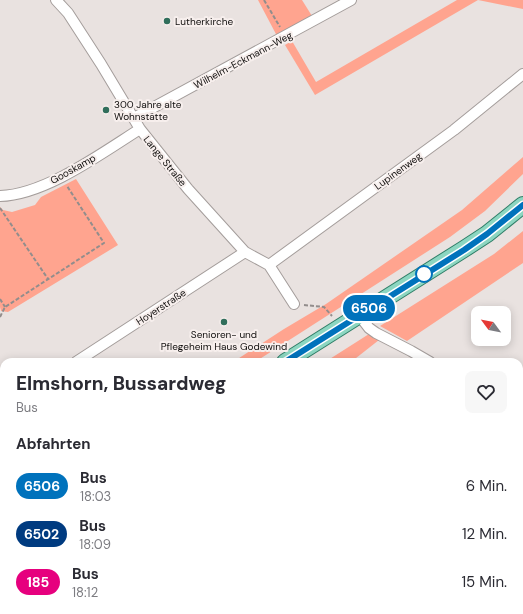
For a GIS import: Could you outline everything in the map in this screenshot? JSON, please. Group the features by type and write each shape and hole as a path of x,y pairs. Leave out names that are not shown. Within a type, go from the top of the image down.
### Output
{"main road":[{"path":"291,358 464,250 487,234 523,205"}],"street":[{"name":"Lange Straße","path":"56,0 68,13 140,129 188,189 245,252 269,265 294,304"},
{"name":"Wilhelm-Eckmann-Weg","path":"134,118 286,37 351,0"},
{"name":"Lupinenweg","path":"269,265 454,130 523,74"},
{"name":"Gooskamp","path":"0,196 14,196 35,189 61,177 140,129"},
{"name":"Hoyerstraße","path":"82,358 245,252"},
{"path":"359,315 369,328 376,333 423,358"}],"path":[{"path":"264,0 286,37"},
{"path":"0,317 5,308 104,243 61,177"},
{"path":"0,208 48,280"},
{"path":"0,299 5,308"},
{"path":"294,304 324,307 332,316"}],"shaded area":[{"path":"258,0 302,0 312,16 277,36"},
{"path":"457,0 478,0 315,95 285,45 292,41 316,82"},
{"path":"478,0 523,0 523,9"},
{"path":"523,157 523,174 485,211 450,237 261,358 239,358 326,304 462,210"},
{"path":"76,179 118,245 8,312 1,311 0,207 3,210 12,212 35,205 41,197"},
{"path":"523,231 523,263 407,341 380,326 494,254"},
{"path":"369,334 379,340 356,358 331,358"}],"bus line":[{"name":"6506","path":"291,358 464,250 506,220 523,205"}],"place":[{"name":"Lutherkirche","path":"167,21"},
{"name":"300 Jahre alte Wohnstätte","path":"106,110"},
{"name":"Senioren- und Pflegeheim Haus Godewind","path":"224,322"}]}
